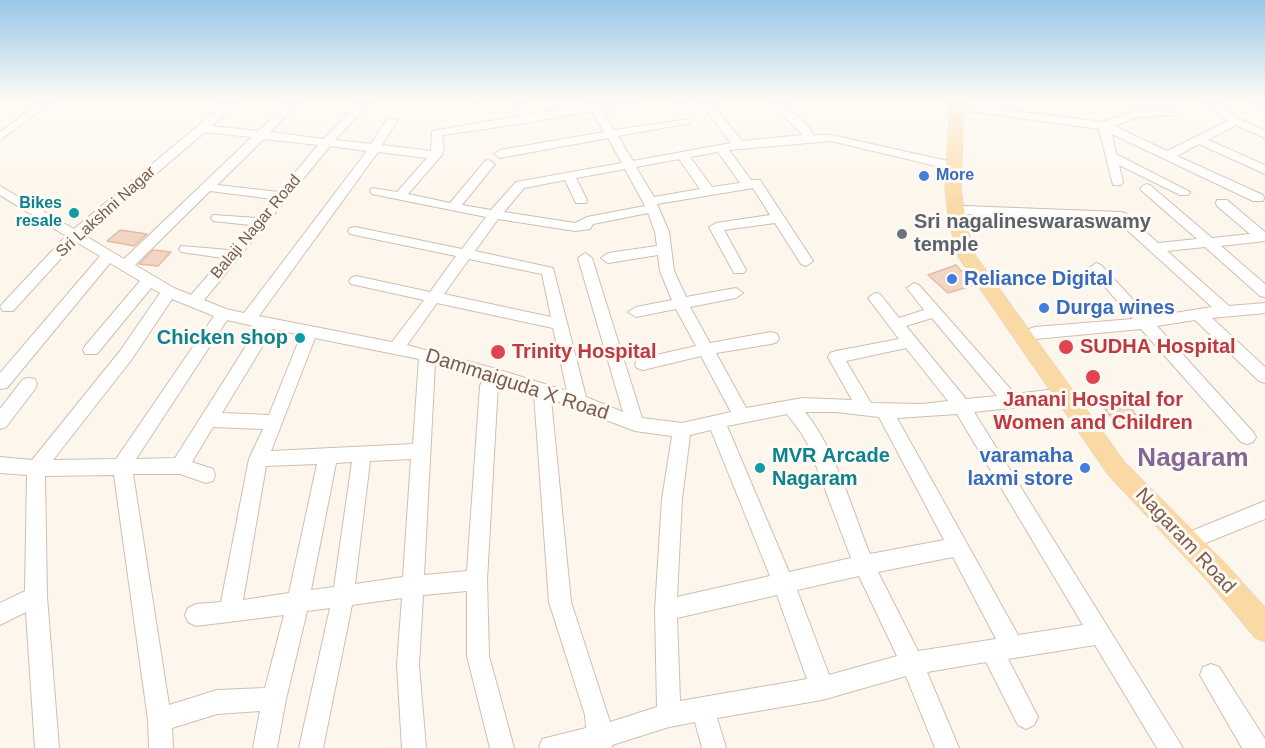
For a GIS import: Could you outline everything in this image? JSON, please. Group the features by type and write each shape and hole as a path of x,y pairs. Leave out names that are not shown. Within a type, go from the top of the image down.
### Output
{"main road":[{"path":"961,135 953,166 956,224 967,257 1070,394"},
{"path":"962,135 962,194 971,244 978,258 1035,333 1070,394"},
{"name":"Nagaram Road","path":"1070,394 1157,500 1265,610"},
{"name":"Nagaram Road","path":"1070,394 1116,468 1218,574 1265,628"}],"street":[{"name":"Sri Lakshni Nagar","path":"8,307 74,236 194,135"},
{"path":"250,135 436,155"},
{"name":"Balaji Nagar Road","path":"194,302 334,135"},
{"path":"248,320 383,135"},
{"path":"400,196 436,155 438,148 436,135"},
{"path":"500,154 606,135"},
{"path":"611,135 652,204 662,232 667,271 680,302 742,416"},
{"path":"731,135 739,145"},
{"path":"1106,135 1118,182"},
{"path":"1123,135 1258,198"},
{"path":"1167,156 1210,135"},
{"path":"125,266 258,136"},
{"path":"396,349 494,215 520,185 739,145 811,138 831,138 953,166"},
{"path":"1200,140 1265,170"},
{"path":"722,149 748,185"},
{"path":"683,156 708,191"},
{"path":"1111,156 1184,192"},
{"path":"453,208 489,164"},
{"path":"569,176 581,200"},
{"path":"376,191 453,208 575,227 585,226 587,220 652,204 756,183 807,261"},
{"path":"206,187 282,196"},
{"path":"1146,188 1265,292"},
{"name":"Dammaiguda X Road","path":"0,190 169,292 223,314 427,355 578,400 634,424 682,430 790,406 836,405 875,410 922,411 1070,394"},
{"path":"1222,203 1262,239"},
{"path":"964,210 1120,216 1225,311"},
{"path":"218,218 260,222"},
{"path":"740,270 716,227 778,218"},
{"path":"355,231 548,271 578,400"},
{"path":"1155,248 1262,239"},
{"path":"186,249 233,255"},
{"path":"608,258 663,250"},
{"path":"0,383 108,256"},
{"path":"585,258 634,424"},
{"path":"1096,268 1247,437"},
{"path":"91,350 149,280"},
{"path":"356,281 436,296 560,324"},
{"path":"914,288 1012,402"},
{"path":"47,748 36,597 36,468 126,355 169,292"},
{"path":"636,312 736,293"},
{"path":"875,298 962,407 1171,748"},
{"path":"1035,333 1265,308"},
{"path":"896,324 935,312"},
{"path":"161,748 160,720 122,465 223,314"},
{"path":"1198,314 1265,377"},
{"path":"180,466 268,324"},
{"path":"230,612 258,459 310,332"},
{"path":"643,364 771,338"},
{"path":"910,342 837,357 875,410 956,547 1003,650 1026,717"},
{"path":"414,748 408,665 427,355"},
{"path":"493,374 489,386 477,580 478,656 502,748"},
{"path":"0,383 29,384 0,422"},
{"path":"542,389 560,602 597,715 599,742"},
{"path":"790,406 809,429 818,447 864,565 912,663 947,748"},
{"path":"209,420 275,422"},
{"path":"717,423 784,584 822,688"},
{"path":"669,715 666,610 672,499 682,430"},
{"path":"258,459 362,456 422,451"},
{"path":"265,748 328,456"},
{"path":"311,748 342,595 362,456"},
{"path":"0,465 36,468 122,465 180,466 206,475"},
{"path":"1196,538 1265,510"},
{"path":"666,610 864,565 956,547"},
{"path":"196,615 413,586 477,580"},
{"path":"0,614 36,597"},
{"path":"551,748 599,742 669,715 822,688 912,663 1101,633"},
{"path":"1211,675 1256,748"},
{"path":"160,720 217,702 274,699"},
{"path":"703,710 714,748"}],"building":[{"path":"120,230 147,234 134,246 107,241"},
{"path":"153,250 171,252 158,266 139,264"},
{"name":"Reliance Digital","path":"956,265 974,285 948,293 928,275"},
{"path":"1126,402 1139,419 1115,422 1102,405"}],"place":[{"name":"More","path":"924,176"},
{"name":"Bikes resale","path":"74,213"},
{"name":"Sri nagalineswaraswamy temple","path":"902,234"},
{"name":"Reliance Digital","path":"952,279"},
{"name":"Durga wines","path":"1044,308"},
{"name":"Chicken shop","path":"300,338"},
{"name":"SUDHA Hospital","path":"1066,347"},
{"name":"Trinity Hospital","path":"498,352"},
{"name":"Janani Hospital for Women and Children","path":"1093,377"},
{"name":"MVR Arcade Nagaram","path":"760,468"},
{"name":"varamaha laxmi store","path":"1085,468"}],"district":[{"name":"Nagaram","path":"1193,459"}]}
